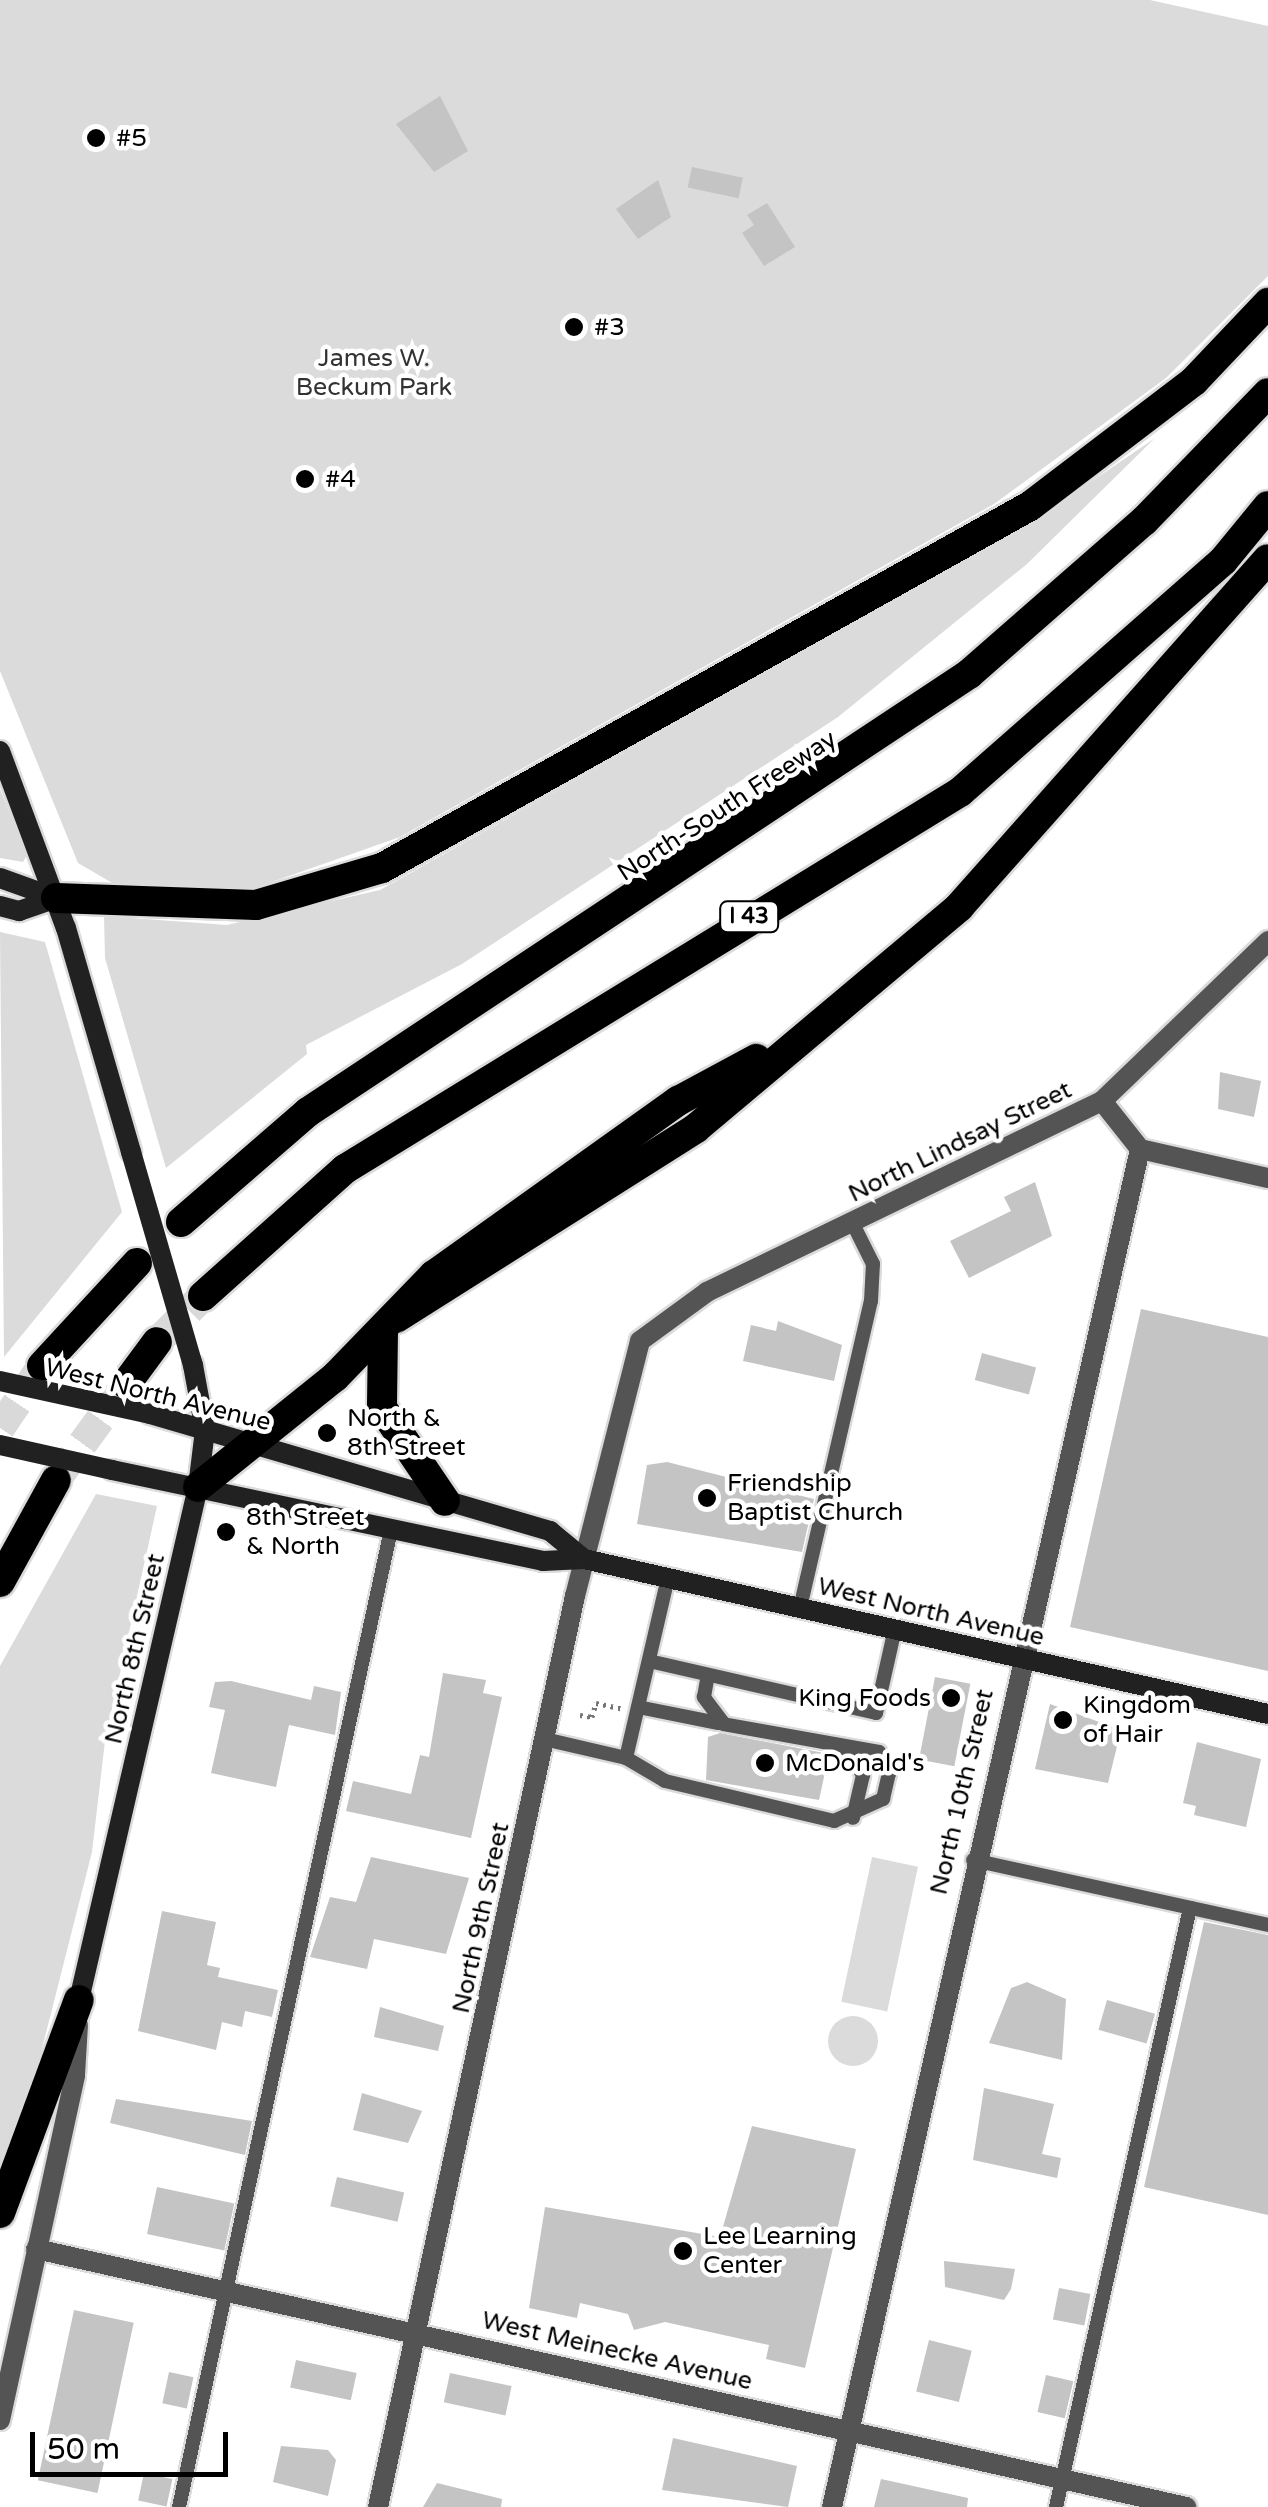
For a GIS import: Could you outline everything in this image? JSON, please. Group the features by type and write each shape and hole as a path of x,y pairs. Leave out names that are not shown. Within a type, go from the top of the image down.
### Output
{"highway":[{"path":"56,898 256,905 382,868 1030,506 1194,382 1268,303"},
{"name":"North-South Freeway","path":"182,1222 308,1112 956,685 1144,521 1268,393"},
{"name":"I 43","path":"203,1296 345,1169 960,792 1223,562 1268,506"},
{"path":"198,1487 390,1325 696,1128 794,1038 959,907 1268,559"},
{"path":"42,1366 137,1263"},
{"path":"390,1325 382,1408 446,1501"},
{"path":"126,1384 157,1342"},
{"path":"0,1582 56,1480"},
{"path":"0,2213 79,2000"}],"main road":[{"name":"North 8th Street","path":"0,752 56,898 194,1366 205,1430 198,1487 79,2000"},
{"path":"0,878 56,898"},
{"path":"0,906 20,911 56,898"},
{"name":"West North Avenue","path":"0,1382 150,1414 550,1532 584,1559"},
{"name":"West North Avenue","path":"0,1445 543,1561 584,1559 1268,1714"}],"street":[{"name":"North Lindsay Street","path":"640,1340 707,1292 1102,1100 1268,941"},
{"path":"1102,1100 1140,1149 1268,1178"},
{"name":"North 10th Street","path":"832,2507 973,1860 1140,1149"},
{"name":"North 9th Street","path":"378,2507 584,1559 640,1340"},
{"name":"North 8th Street","path":"0,2420 75,2075 79,2000"},
{"name":"West Meinecke Avenue","path":"36,2249 226,2287 1186,2507"}],"lane":[{"path":"800,1608 871,1301 873,1264 852,1222"},
{"path":"179,2507 392,1530"},
{"path":"626,1758 668,1578"},
{"path":"648,1661 876,1712 896,1630"},
{"path":"708,1674 704,1696 724,1724"},
{"path":"544,1738 626,1758 665,1781 853,1818 883,1799 889,1774 879,1752 847,1750 638,1706"},
{"path":"847,1750 863,1776 853,1818"},
{"path":"973,1860 1268,1925"},
{"path":"1056,2507 1190,1908"}],"green space":[{"name":"James W. Beckum Park","path":"0,0 1150,0 1268,26 1268,276 1166,378 994,504 400,837 255,888 114,884 78,863 0,671"},
{"path":"1155,438 1027,564 838,717 462,964 306,1045 307,1054 166,1168 105,958 104,916 227,925 380,890 1019,531"},
{"path":"0,789 27,855 23,862 0,858"},
{"path":"0,932 45,942 122,1212 4,1357"},
{"path":"96,1494 157,1506 105,1741 92,1852 33,2084 0,2172 0,1666"},
{"path":"872,1857 918,1867 887,2012 841,2002"},
{"path":"853,2016 871,2023 878,2041 871,2059 853,2066 835,2059 828,2041 835,2023"}],"building":[{"path":"440,96 468,151 434,172 396,124"},
{"path":"692,167 743,178 738,198 688,188"},
{"path":"658,180 671,217 638,239 616,209"},
{"path":"767,203 795,247 764,266 742,233 754,225 747,215"},
{"path":"1220,1072 1261,1081 1254,1117 1218,1109"},
{"path":"1035,1182 1052,1236 969,1278 950,1241 1011,1211 1004,1197"},
{"path":"1141,1309 1268,1337 1268,1671 1070,1627"},
{"path":"778,1321 842,1345 834,1381 743,1361 751,1325 776,1331"},
{"path":"982,1353 1036,1367 1029,1395 975,1380"},
{"name":"Friendship Baptist Church","path":"667,1462 814,1499 802,1552 637,1524 647,1465"},
{"path":"443,1673 486,1680 483,1693 502,1697 471,1838 346,1811 353,1781 411,1794 420,1755 429,1757"},
{"path":"935,1677 970,1684 954,1766 919,1759"},
{"path":"231,1681 311,1700 314,1686 341,1692 335,1735 289,1725 276,1787 211,1773 225,1710 209,1707 215,1682"},
{"path":"1050,1704 1121,1730 1108,1783 1035,1769"},
{"name":"McDonald's","path":"720,1733 829,1754 819,1800 706,1780 708,1737"},
{"path":"1197,1742 1261,1759 1246,1827 1194,1815 1196,1806 1183,1803"},
{"path":"371,1857 469,1878 446,1954 374,1939 367,1969 310,1957 330,1897 356,1902"},
{"path":"162,1911 216,1922 207,1965 220,1968 218,1977 278,1990 272,2017 245,2011 242,2027 222,2022 216,2050 138,2031"},
{"path":"1204,1922 1268,1935 1268,2215 1144,2187"},
{"path":"1027,1982 1066,1999 1062,2060 989,2043 1011,1988"},
{"path":"1107,2000 1155,2014 1147,2044 1098,2030"},
{"path":"380,2007 444,2026 438,2051 374,2037"},
{"path":"984,2088 1054,2104 1042,2154 1061,2158 1057,2178 973,2160"},
{"path":"362,2093 422,2111 408,2143 353,2130"},
{"path":"116,2099 252,2121 245,2155 110,2123"},
{"name":"Lee Learning Center","path":"752,2126 856,2149 805,2368 766,2359 769,2345 665,2322 634,2330 628,2314 580,2303 577,2318 529,2308 545,2207 720,2237"},
{"path":"337,2177 404,2193 397,2222 330,2206"},
{"path":"157,2187 234,2203 224,2250 147,2234"},
{"path":"944,2261 1015,2269 1011,2289 1004,2300 945,2287"},
{"path":"1059,2288 1090,2294 1084,2326 1053,2319"},
{"path":"74,2310 134,2323 97,2493 38,2480"},
{"path":"929,2340 972,2351 959,2402 916,2391"},
{"path":"296,2360 357,2373 351,2400 290,2387"},
{"path":"169,2372 193,2377 187,2408 162,2403"},
{"path":"450,2373 512,2386 505,2415 444,2402"},
{"path":"1046,2375 1073,2381 1065,2418 1037,2412"},
{"path":"673,2438 797,2466 788,2507 662,2490"},
{"path":"281,2446 328,2450 336,2460 328,2496 273,2482"},
{"path":"144,2473 172,2479 167,2506 138,2500"},
{"path":"881,2479 968,2498 967,2507 874,2507"},
{"path":"437,2483 502,2499 501,2507 423,2507"}],"tunnel":[{"path":"157,1342 203,1296"},
{"path":"0,1428 42,1366"},
{"path":"56,1480 126,1384"}],"place":[{"name":"#5","path":"96,138"},
{"name":"#3","path":"574,327"},
{"name":"#4","path":"305,479"},
{"name":"North & 8th Street","path":"327,1433"},
{"name":"Friendship Baptist Church","path":"707,1498"},
{"name":"8th Street & North","path":"226,1532"},
{"name":"King Foods","path":"951,1698"},
{"name":"Kingdom of Hair","path":"1063,1720"},
{"name":"McDonald's","path":"765,1763"},
{"name":"Lee Learning Center","path":"683,2251"}]}
